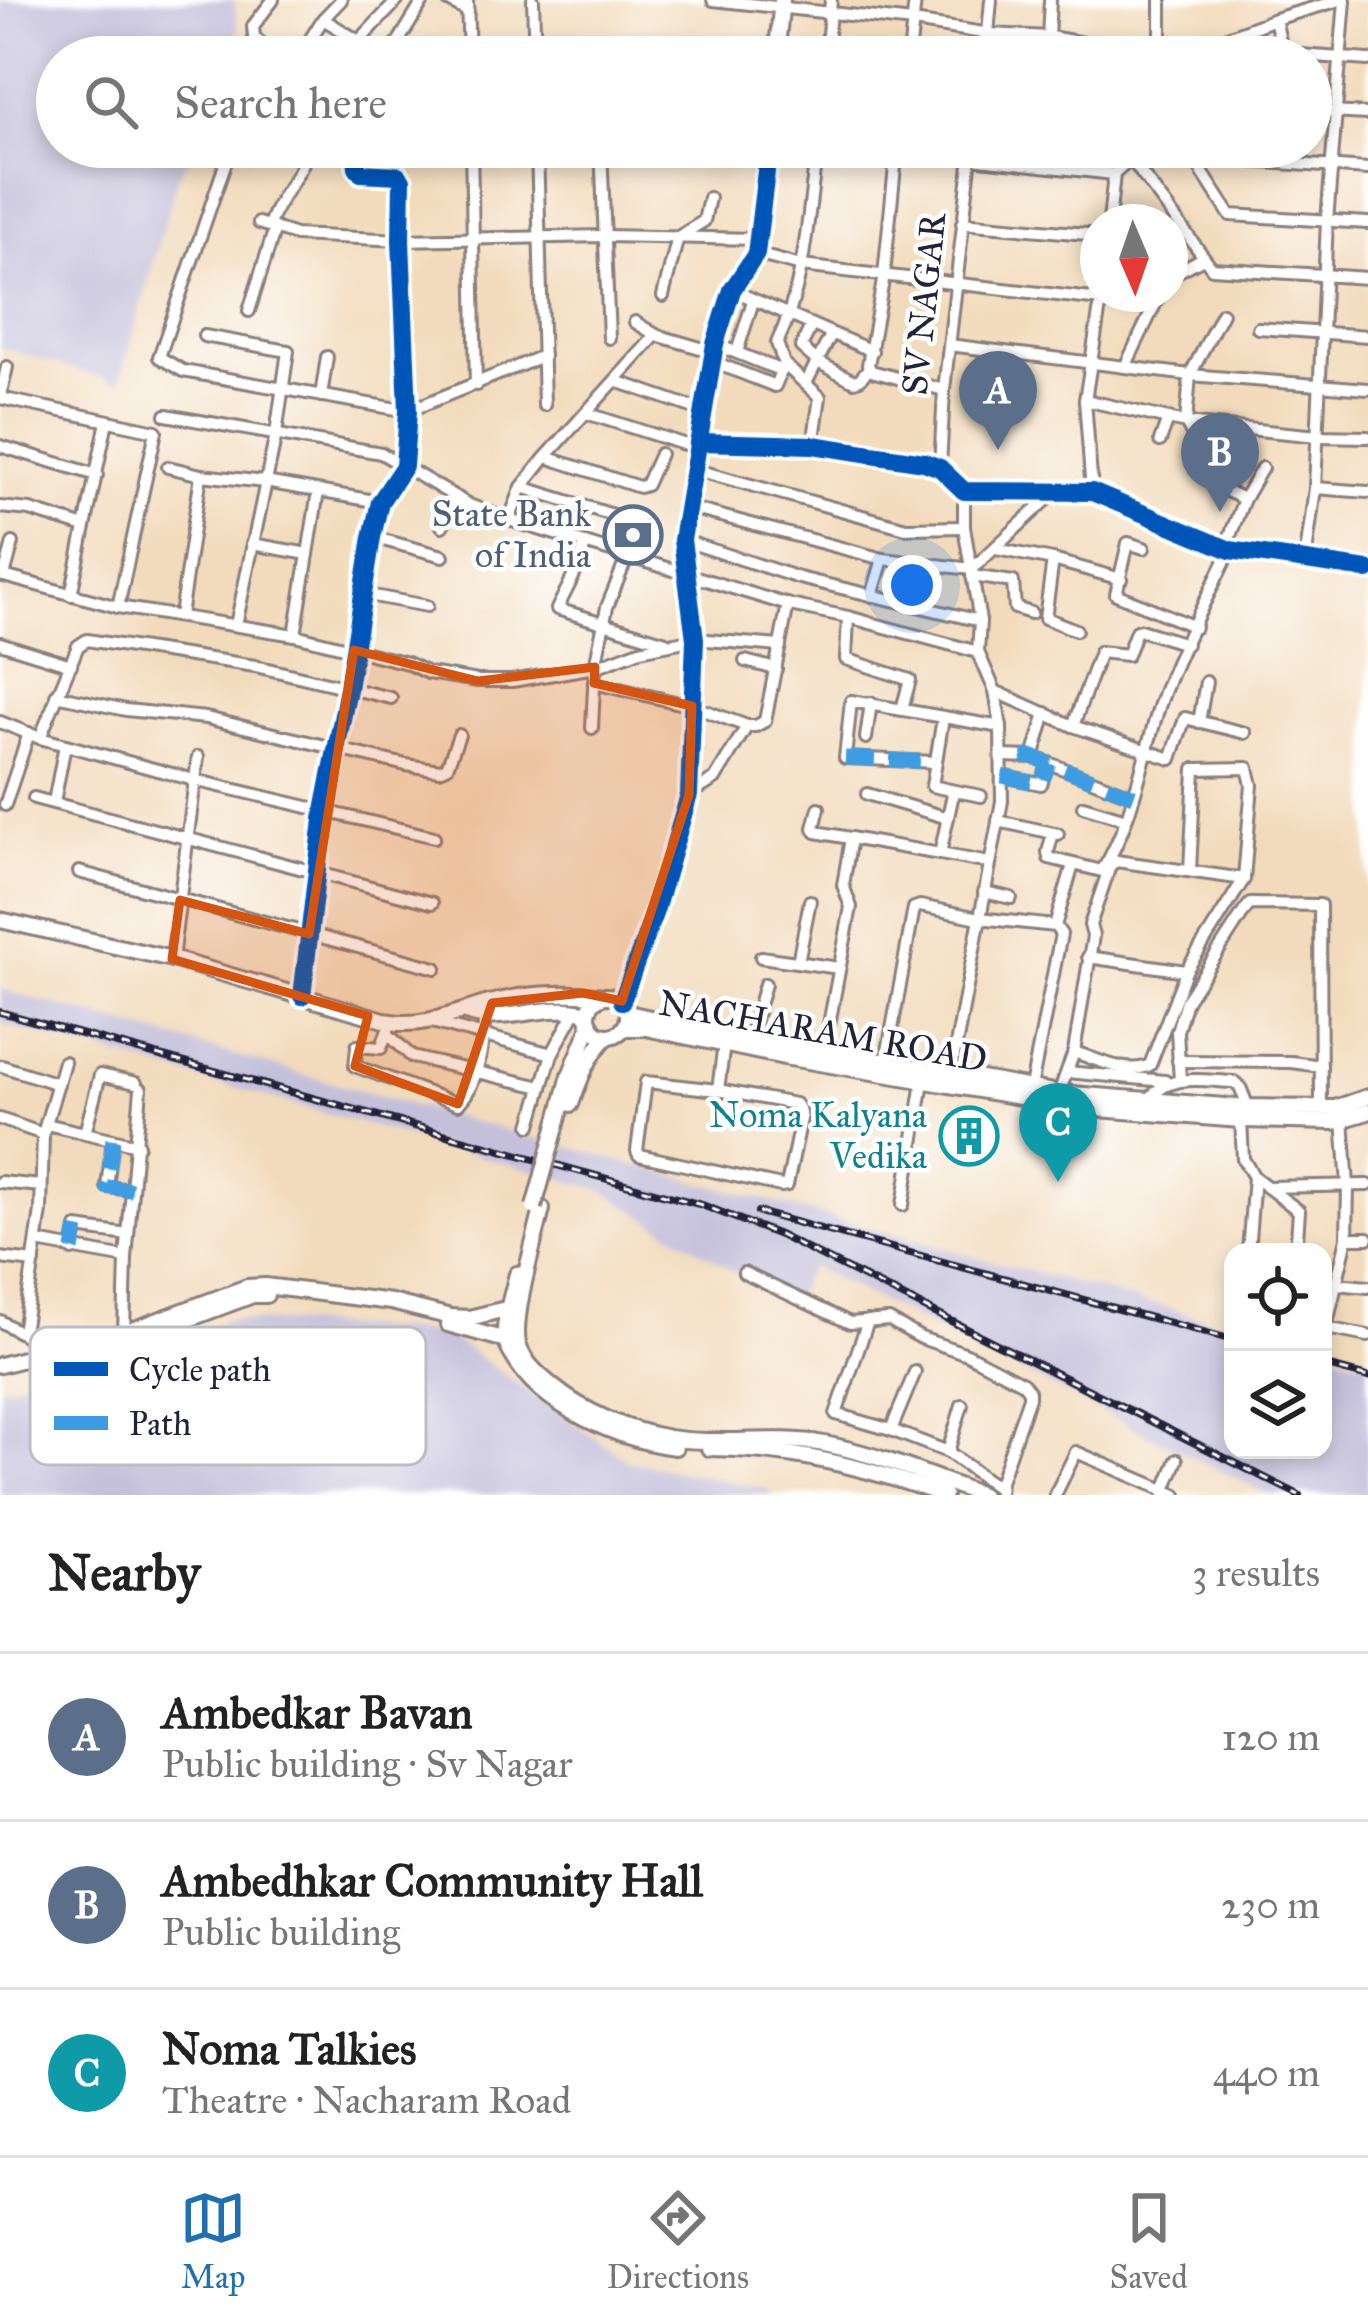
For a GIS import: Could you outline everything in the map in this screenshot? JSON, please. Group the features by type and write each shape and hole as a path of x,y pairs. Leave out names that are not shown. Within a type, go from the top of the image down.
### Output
{"main road":[{"path":"778,36 782,4"},
{"path":"466,1012 484,1017 556,1008 585,1016 598,1033 608,1036 625,1014 689,794 695,639 682,540 693,469 691,443 704,410 713,353 732,290 758,246 767,168"},
{"name":"NACHARAM ROAD","path":"0,920 172,959 302,996 389,1028 488,1004 583,993 604,996 625,1014 722,1040 923,1082 949,1079 1031,1087 1245,1114 1344,1106 1368,1097"},
{"path":"604,996 585,1016 515,1306 511,1342 519,1368 584,1418 620,1435 682,1448 803,1455 944,1495"},
{"name":"NACHARAM ROAD","path":"562,1121 586,1064 608,1036"},
{"name":"NACHARAM ROAD","path":"722,1040 750,1037 886,1062 1085,1108 1343,1120 1368,1112"},
{"path":"139,1327 231,1291 266,1286 391,1303 451,1317 469,1318 515,1306"},
{"path":"167,1327 253,1295 275,1294 389,1312 511,1342 559,1392 640,1431 670,1438 832,1445 981,1495"},
{"path":"0,1369 30,1360"},
{"path":"0,1369 30,1363"}],"street":[{"path":"254,36 253,26 273,0"},
{"path":"313,36 340,0"},
{"path":"364,36 398,0"},
{"path":"402,36 424,0"},
{"path":"447,0 468,6 469,36"},
{"path":"533,0 534,36"},
{"path":"713,0 830,6 990,34 1030,36"},
{"path":"911,36 915,0"},
{"path":"990,34 992,0"},
{"path":"1050,0 1050,36"},
{"path":"1161,0 1163,36"},
{"path":"1230,36 1343,0 1315,488 1305,562"},
{"path":"828,36 830,6"},
{"path":"1275,19 1279,36"},
{"path":"323,20 350,36"},
{"path":"1332,58 1368,60"},
{"path":"1332,112 1368,114"},
{"path":"224,168 159,357 183,371 408,411 543,356"},
{"path":"249,311 274,208 303,168"},
{"path":"302,996 324,811 372,537 380,502 404,466 408,411 400,240 403,180 398,175 361,173 358,168"},
{"path":"470,168 476,385"},
{"path":"538,168 544,405"},
{"path":"602,168 609,338"},
{"path":"635,322 777,385 783,367 777,343 790,317 801,266 814,168"},
{"path":"811,326 801,346 818,362 860,380 869,368 872,351 895,168"},
{"name":"SV NAGAR","path":"940,468 969,168"},
{"path":"1070,168 1114,174"},
{"path":"1111,204 1114,174 1120,168"},
{"path":"1137,168 1216,269 1368,278"},
{"path":"1200,168 1230,215 1368,223"},
{"path":"1332,168 1368,170"},
{"path":"663,296 678,237 704,220 709,198"},
{"path":"962,223 1080,234"},
{"path":"268,225 307,236 400,240 678,237 758,246 801,266 1080,295"},
{"path":"1188,266 1203,258"},
{"path":"732,290 872,351"},
{"path":"737,352 753,301"},
{"path":"1092,492 1085,400 1099,312"},
{"path":"1125,367 1151,312"},
{"path":"1222,313 1190,375 1186,423 1220,488 1244,499"},
{"path":"1258,328 1368,336"},
{"path":"509,520 522,487 656,335"},
{"path":"806,383 831,335"},
{"path":"204,336 287,351 276,434 236,625"},
{"path":"949,345 1190,375 1368,389"},
{"path":"713,353 737,352 783,367 806,383 820,397 814,445"},
{"path":"321,397 327,357"},
{"path":"7,367 0,398 156,431 118,607"},
{"path":"869,368 944,390"},
{"path":"616,381 704,410"},
{"path":"1085,400 1186,423 1368,437"},
{"path":"586,413 691,443 814,445 924,462 940,468 964,491 1092,492 1228,550 1368,570"},
{"path":"166,415 381,454 458,498 509,520 786,604 978,652"},
{"path":"1160,441 1168,419"},
{"path":"70,595 107,421"},
{"path":"0,446 97,475"},
{"path":"546,457 639,488 646,484 660,454"},
{"path":"168,467 380,502"},
{"path":"693,469 907,528 964,527"},
{"path":"998,821 1056,833 1047,857 1102,872 1134,796 1162,698 1228,550 1244,499 1262,469"},
{"path":"180,616 201,475"},
{"path":"522,487 642,524"},
{"path":"1315,488 1368,492"},
{"path":"949,1079 1002,802 1001,727 995,691 978,652 980,621 964,527 964,491"},
{"path":"295,635 318,492"},
{"path":"972,573 1054,494"},
{"path":"442,526 458,498"},
{"path":"0,507 30,510 85,527"},
{"path":"687,507 883,560 1013,582 1015,608 1030,613"},
{"path":"372,537 442,556"},
{"path":"682,540 786,573 980,621"},
{"path":"13,542 2,576 118,607 295,635 428,673 478,681 512,681 595,667 640,650 695,639 780,646"},
{"path":"1144,548 1128,543 1116,594 1195,627"},
{"path":"252,544 308,554"},
{"path":"585,544 557,608 669,643"},
{"path":"996,549 1120,579"},
{"path":"592,728 595,667 604,622 628,555"},
{"path":"872,596 883,560"},
{"path":"1053,560 1045,618 1076,630"},
{"path":"594,683 692,706 747,726 765,721 786,604 786,573"},
{"path":"364,594 427,606"},
{"path":"848,617 846,659 910,680 902,709"},
{"path":"1073,726 1100,652 1126,656 1140,629 1186,644"},
{"path":"0,819 34,735 78,646 87,640 255,666 391,698"},
{"path":"0,644 71,664"},
{"path":"746,662 776,669"},
{"path":"1199,722 1207,682"},
{"path":"995,691 1073,726 1171,759 1185,718 1245,733"},
{"path":"56,695 126,710 206,718 440,770 447,767 459,735"},
{"path":"935,762 845,758 849,703 1001,727"},
{"path":"866,738 871,703"},
{"path":"1033,757 1046,713"},
{"path":"943,718 932,786 981,796"},
{"path":"0,722 64,745 194,780 434,837"},
{"path":"689,794 715,779 747,726"},
{"path":"54,802 64,745"},
{"path":"1002,756 1033,757 1134,796"},
{"path":"172,959 198,757"},
{"path":"1002,776 1041,784 1049,763"},
{"path":"1074,1052 1131,1070 1150,1065 1186,971 1244,879 1252,785 1248,768 1195,769 1190,871"},
{"path":"940,854 950,790"},
{"path":"867,794 948,818"},
{"path":"34,798 432,903"},
{"path":"1083,806 1126,819"},
{"path":"819,808 816,832 989,863"},
{"path":"824,1051 851,907 843,885 851,838"},
{"path":"1059,1093 1074,1052 1093,936 1090,925 1110,866 1116,861 1244,879"},
{"path":"1055,926 1073,865"},
{"path":"79,872 436,968"},
{"path":"984,892 1011,898"},
{"path":"798,962 810,902"},
{"path":"1174,1081 1186,1001 1250,904 1320,904 1321,1108"},
{"path":"886,1062 914,908 1055,926 1061,934 1031,1087"},
{"path":"761,957 839,968"},
{"path":"1088,957 1186,971"},
{"path":"750,1037 765,985"},
{"path":"531,1125 552,1054 585,1016"},
{"path":"484,1017 476,1070 458,1104 355,1066 357,1046 381,1048 389,1028 412,1057 476,1070 542,1087"},
{"path":"428,1021 552,1054"},
{"path":"718,1090 722,1040"},
{"path":"1178,1061 1321,1066"},
{"path":"23,1334 37,1242 44,1129 64,1062"},
{"path":"0,1068 58,1084"},
{"path":"1066,1072 1234,1082 1240,1087 1245,1114 1243,1159 1254,1177 1299,1210 1297,1243"},
{"path":"85,1133 100,1075 138,1086 124,1327"},
{"path":"1148,1101 1156,1089 1174,1081"},
{"path":"646,1082 718,1090 797,1104 801,1119 787,1185 639,1155 636,1148 646,1082"},
{"path":"903,1205 923,1082"},
{"path":"0,1118 138,1144"},
{"path":"1343,1120 1347,1238 1326,1328 1368,1336"},
{"path":"113,1139 107,1187 132,1190"},
{"path":"1248,1243 1254,1177"},
{"path":"0,1182 41,1186"},
{"path":"1267,1187 1368,1185"},
{"path":"74,1250 77,1228 128,1235"},
{"path":"1347,1238 1368,1238"},
{"path":"37,1242 126,1258"},
{"path":"0,1258 34,1262"},
{"path":"744,1273 850,1323 868,1321 889,1320 1023,1383 1029,1397 999,1492 948,1452 836,1414 868,1321"},
{"path":"1336,1284 1368,1287"},
{"path":"0,1321 30,1338"},
{"path":"891,1430 915,1372"},
{"path":"948,1452 962,1406"},
{"path":"1055,1495 1076,1452 1168,1493 1177,1460"}],"highlighted area":[{"path":"354,650 478,681 595,667 594,683 692,706 689,795 622,1001 583,993 492,1003 458,1104 355,1066 368,1016 172,959 180,900 309,934"}],"shaded area":[{"path":"0,0 234,0 238,36 36,36 36,168 183,168 119,383 0,347"},
{"path":"0,989 1224,1324 1224,1459 1332,1459 1332,1353 1368,1363 1368,1495 1269,1495 810,1266 792,1302 602,1190 0,1023"},
{"path":"228,1319 351,1327 208,1327"},
{"path":"426,1332 444,1333 629,1461 770,1490 771,1495 0,1495 0,1387 30,1380 30,1465 426,1465"}],"railway":[{"path":"0,1012 702,1205 779,1235 1299,1495"},
{"path":"758,1212 1224,1338"},
{"path":"1332,1367 1368,1377"}],"marked path":[{"path":"1022,756 1134,796"},
{"path":"845,758 935,762"},
{"path":"1002,776 1041,784 1049,763"},
{"path":"113,1139 107,1187 132,1190"},
{"path":"73,1250 77,1228"}],"cycle path":[{"path":"302,996 324,811 372,537 380,502 404,466 408,411 402,180 398,175 361,173 358,168"},
{"path":"622,1001 689,795 695,639 682,540 715,344 732,290 756,254 766,168"},
{"path":"698,442 813,445 924,462 940,468 964,491 1092,492 1230,550 1368,570"}],"place":[{"name":"Ambedkar Bavan","path":"998,450"},
{"name":"Ambedhkar Community Hall","path":"1220,512"},
{"name":"State Bank of India","path":"633,535"},
{"name":"Noma Kalyana Vedika","path":"969,1136"},
{"name":"Noma Talkies","path":"1058,1182"}]}
